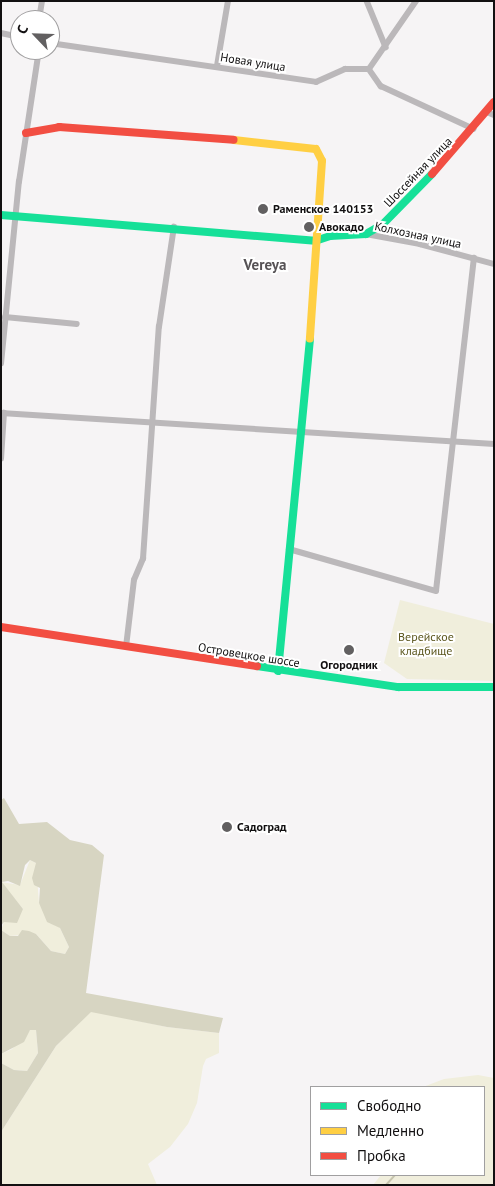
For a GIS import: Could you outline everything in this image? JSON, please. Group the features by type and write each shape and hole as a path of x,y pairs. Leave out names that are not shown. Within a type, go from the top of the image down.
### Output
{"street":[{"path":"217,66 228,1"},
{"path":"367,1 386,47"},
{"path":"416,1 369,70 381,86 474,129"},
{"name":"Новая улица","path":"60,44 316,82 345,69 369,70"},
{"path":"1,364 16,216 37,60"},
{"name":"Шоссейная улица","path":"366,234 390,218 490,114 494,102"},
{"path":"26,134 59,128 158,132 316,150 322,161 303,432 289,549 278,671"},
{"path":"1,215 174,227 315,241 330,236 366,234"},
{"path":"126,647 134,580 143,559 159,328 174,227"},
{"name":"Колхозная улица","path":"366,234 494,264"},
{"path":"289,549 436,591 474,258"},
{"path":"5,317 77,324"},
{"path":"1,459 3,413 494,444"},
{"name":"Островецкое шоссе","path":"1,627 278,671 398,687 494,687"}],"green space":[{"name":"Верейское кладбище","path":"400,600 494,624 494,681 407,679 384,663"},
{"path":"30,860 36,863 39,903 60,928 69,947 65,954 51,951 36,934 10,936 1,930 4,922 23,909 1,882 20,885"},
{"path":"91,1011 167,1027 219,1033 219,1053 206,1059 203,1066 197,1103 188,1124 170,1147 148,1164 157,1185 1,1185 1,1132 56,1046"},
{"path":"30,1030 36,1030 38,1053 27,1071 14,1070 1,1063 1,1054 12,1049"},
{"path":"478,1075 494,1078 494,1185 373,1185 380,1176 485,1176 485,1086 426,1086 444,1079"}],"shaded area":[{"path":"4,798 19,824 47,822 70,840 92,845 104,855 86,993 223,1018 219,1033 167,1027 91,1012 56,1046 1,1132 1,1063 14,1070 27,1071 38,1053 36,1030 30,1030 24,1042 1,1054 1,930 10,936 18,936 22,930 29,931 36,934 51,951 65,954 69,947 60,928 47,922 39,903 40,888 34,885 32,878 36,863 30,860 25,865 20,886 8,881 2,882 23,909 17,923 4,922 1,926 1,800"}],"waterway":[{"path":"386,1185 394,1176"}],"traffic: fast":[{"path":"1,215 315,241 330,236 366,234 383,224 432,174"},
{"path":"278,671 310,339"},
{"path":"257,666 398,687 494,687"}],"traffic: slow":[{"path":"234,140 316,149 322,161 310,339"}],"traffic: jam":[{"path":"432,174 494,102"},
{"path":"26,133 59,127 234,140"},
{"path":"1,627 257,666"}],"place":[{"name":"Раменское 140153","path":"263,209"},
{"name":"Авокадо","path":"309,227"},
{"name":"Огородник","path":"349,650"},
{"name":"Садоград","path":"227,827"}],"district":[{"name":"Vereya","path":"265,265"}]}
